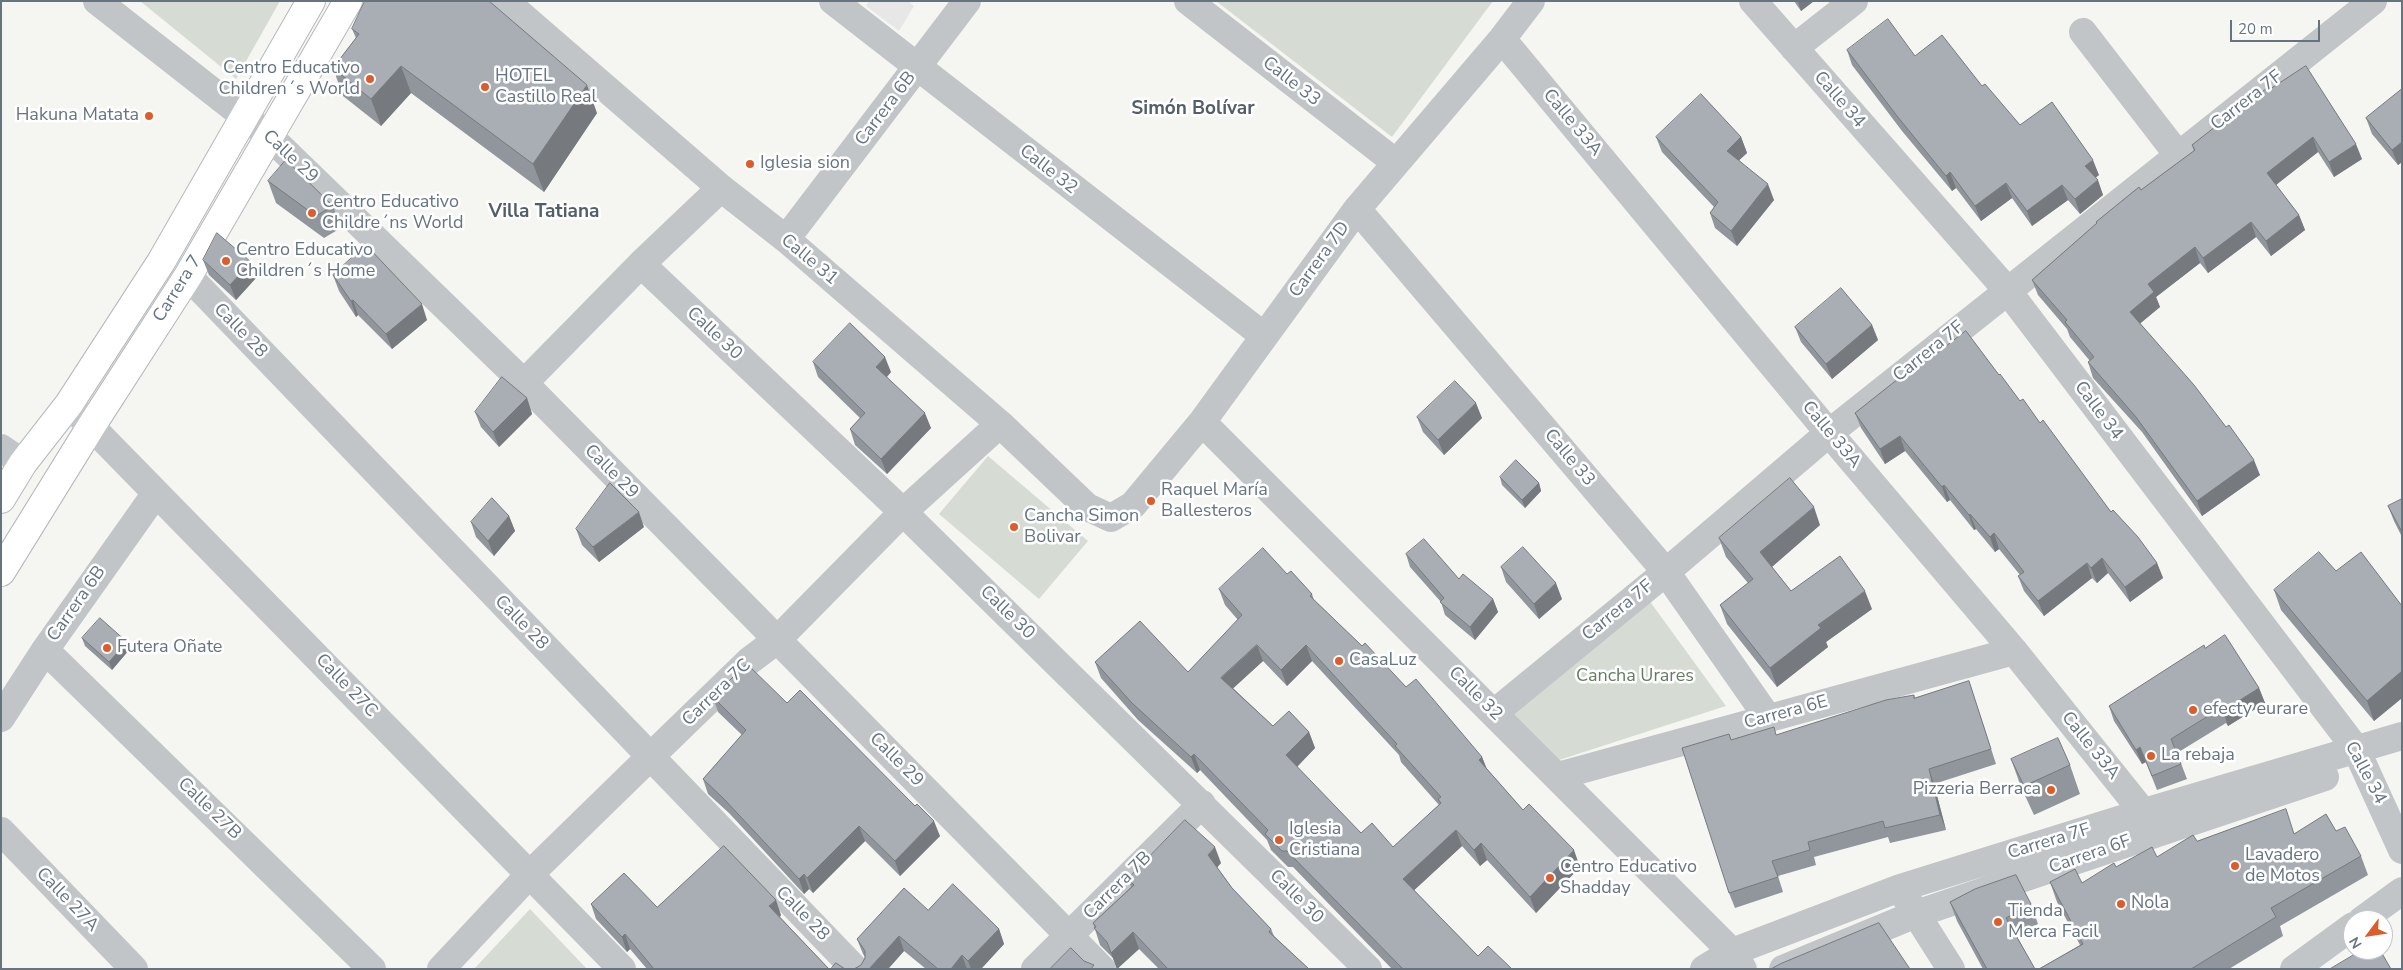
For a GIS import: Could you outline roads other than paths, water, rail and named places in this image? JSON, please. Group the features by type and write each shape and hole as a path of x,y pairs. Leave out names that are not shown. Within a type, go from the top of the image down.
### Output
{"main road":[{"name":"Carrera 7","path":"1,499 12,455 68,404 161,262 312,1"},
{"name":"Carrera 7","path":"1,572 92,425 188,276 268,135 348,1"}],"street":[{"name":"Calle 29","path":"97,1 268,135 524,383 1102,969"},
{"name":"Calle 31","path":"505,1 720,188 786,240 1000,424 1087,507 1111,518"},
{"name":"Calle 32","path":"833,1 917,69 1264,336"},
{"name":"Carrera 6B","path":"786,240 917,69 966,1"},
{"name":"Calle 33","path":"1188,1 1395,162"},
{"name":"Carrera 7D","path":"1111,518 1133,505 1202,422 1357,209 1395,162 1502,39 1531,1"},
{"name":"Calle 34","path":"1753,1 2007,290 2360,757 2402,850"},
{"path":"1794,48 1854,1"},
{"name":"Carrera 7F","path":"1494,713 1666,572 1829,433 2373,1"},
{"path":"2083,32 2178,155"},
{"name":"Calle 33A","path":"1502,39 1829,433 2014,651 2152,822"},
{"path":"524,383 641,264 720,188"},
{"name":"Calle 33","path":"1357,209 1666,572 1768,718"},
{"name":"Calle 30","path":"641,264 903,512 1368,969"},
{"name":"Calle 28","path":"188,276 855,969"},
{"name":"Calle 27C","path":"68,404 92,425 156,493 622,969"},
{"name":"Calle 32","path":"1202,422 1558,776 1737,960"},
{"name":"Carrera 7C","path":"440,969 530,874 650,757 749,661 777,640 903,512 1000,424"},
{"name":"Carrera 6B","path":"1,718 45,650 156,493"},
{"name":"Calle 27B","path":"45,650 372,969"},
{"name":"Carrera 6E","path":"1558,776 2014,651"},
{"name":"Carrera 7F","path":"1704,969 1737,960 1900,888 2152,822 2360,757 2402,736"},
{"path":"2360,757 2402,755"},
{"name":"Carrera 7B","path":"1035,969 1202,804"},
{"name":"Carrera 6F","path":"1782,969 1916,914 2152,822"},
{"name":"Calle 27A","path":"1,831 134,969"},
{"path":"1900,888 1951,969"},
{"path":"2376,910 2402,891"},
{"path":"2294,969 2343,933"}],"place":[{"name":"Centro Educativo Children´s World","path":"370,79"},
{"name":"HOTEL Castillo Real","path":"485,87"},
{"name":"Hakuna Matata","path":"149,116"},
{"name":"Iglesia sion","path":"750,164"},
{"name":"Centro Educativo Childre´ns World","path":"312,213"},
{"name":"Centro Educativo Children´s Home","path":"226,261"},
{"name":"Raquel María Ballesteros","path":"1151,501"},
{"name":"Cancha Simon Bolivar","path":"1014,527"},
{"name":"Futera Oñate","path":"107,648"},
{"name":"CasaLuz","path":"1339,661"},
{"name":"efecty eurare","path":"2193,710"},
{"name":"La rebaja","path":"2151,756"},
{"name":"Pizzeria Berraca","path":"2051,790"},
{"name":"Iglesia Cristiana","path":"1279,840"},
{"name":"Lavadero de Motos","path":"2235,866"},
{"name":"Centro Educativo Shadday","path":"1550,878"},
{"name":"Nola","path":"2121,904"},
{"name":"Tienda Merca Facil","path":"1998,922"}],"district":[{"name":"Simón Bolívar","path":"1193,109"},
{"name":"Villa Tatiana","path":"544,212"}],"park label":[{"name":"Cancha Urares","path":"1635,677"}]}
